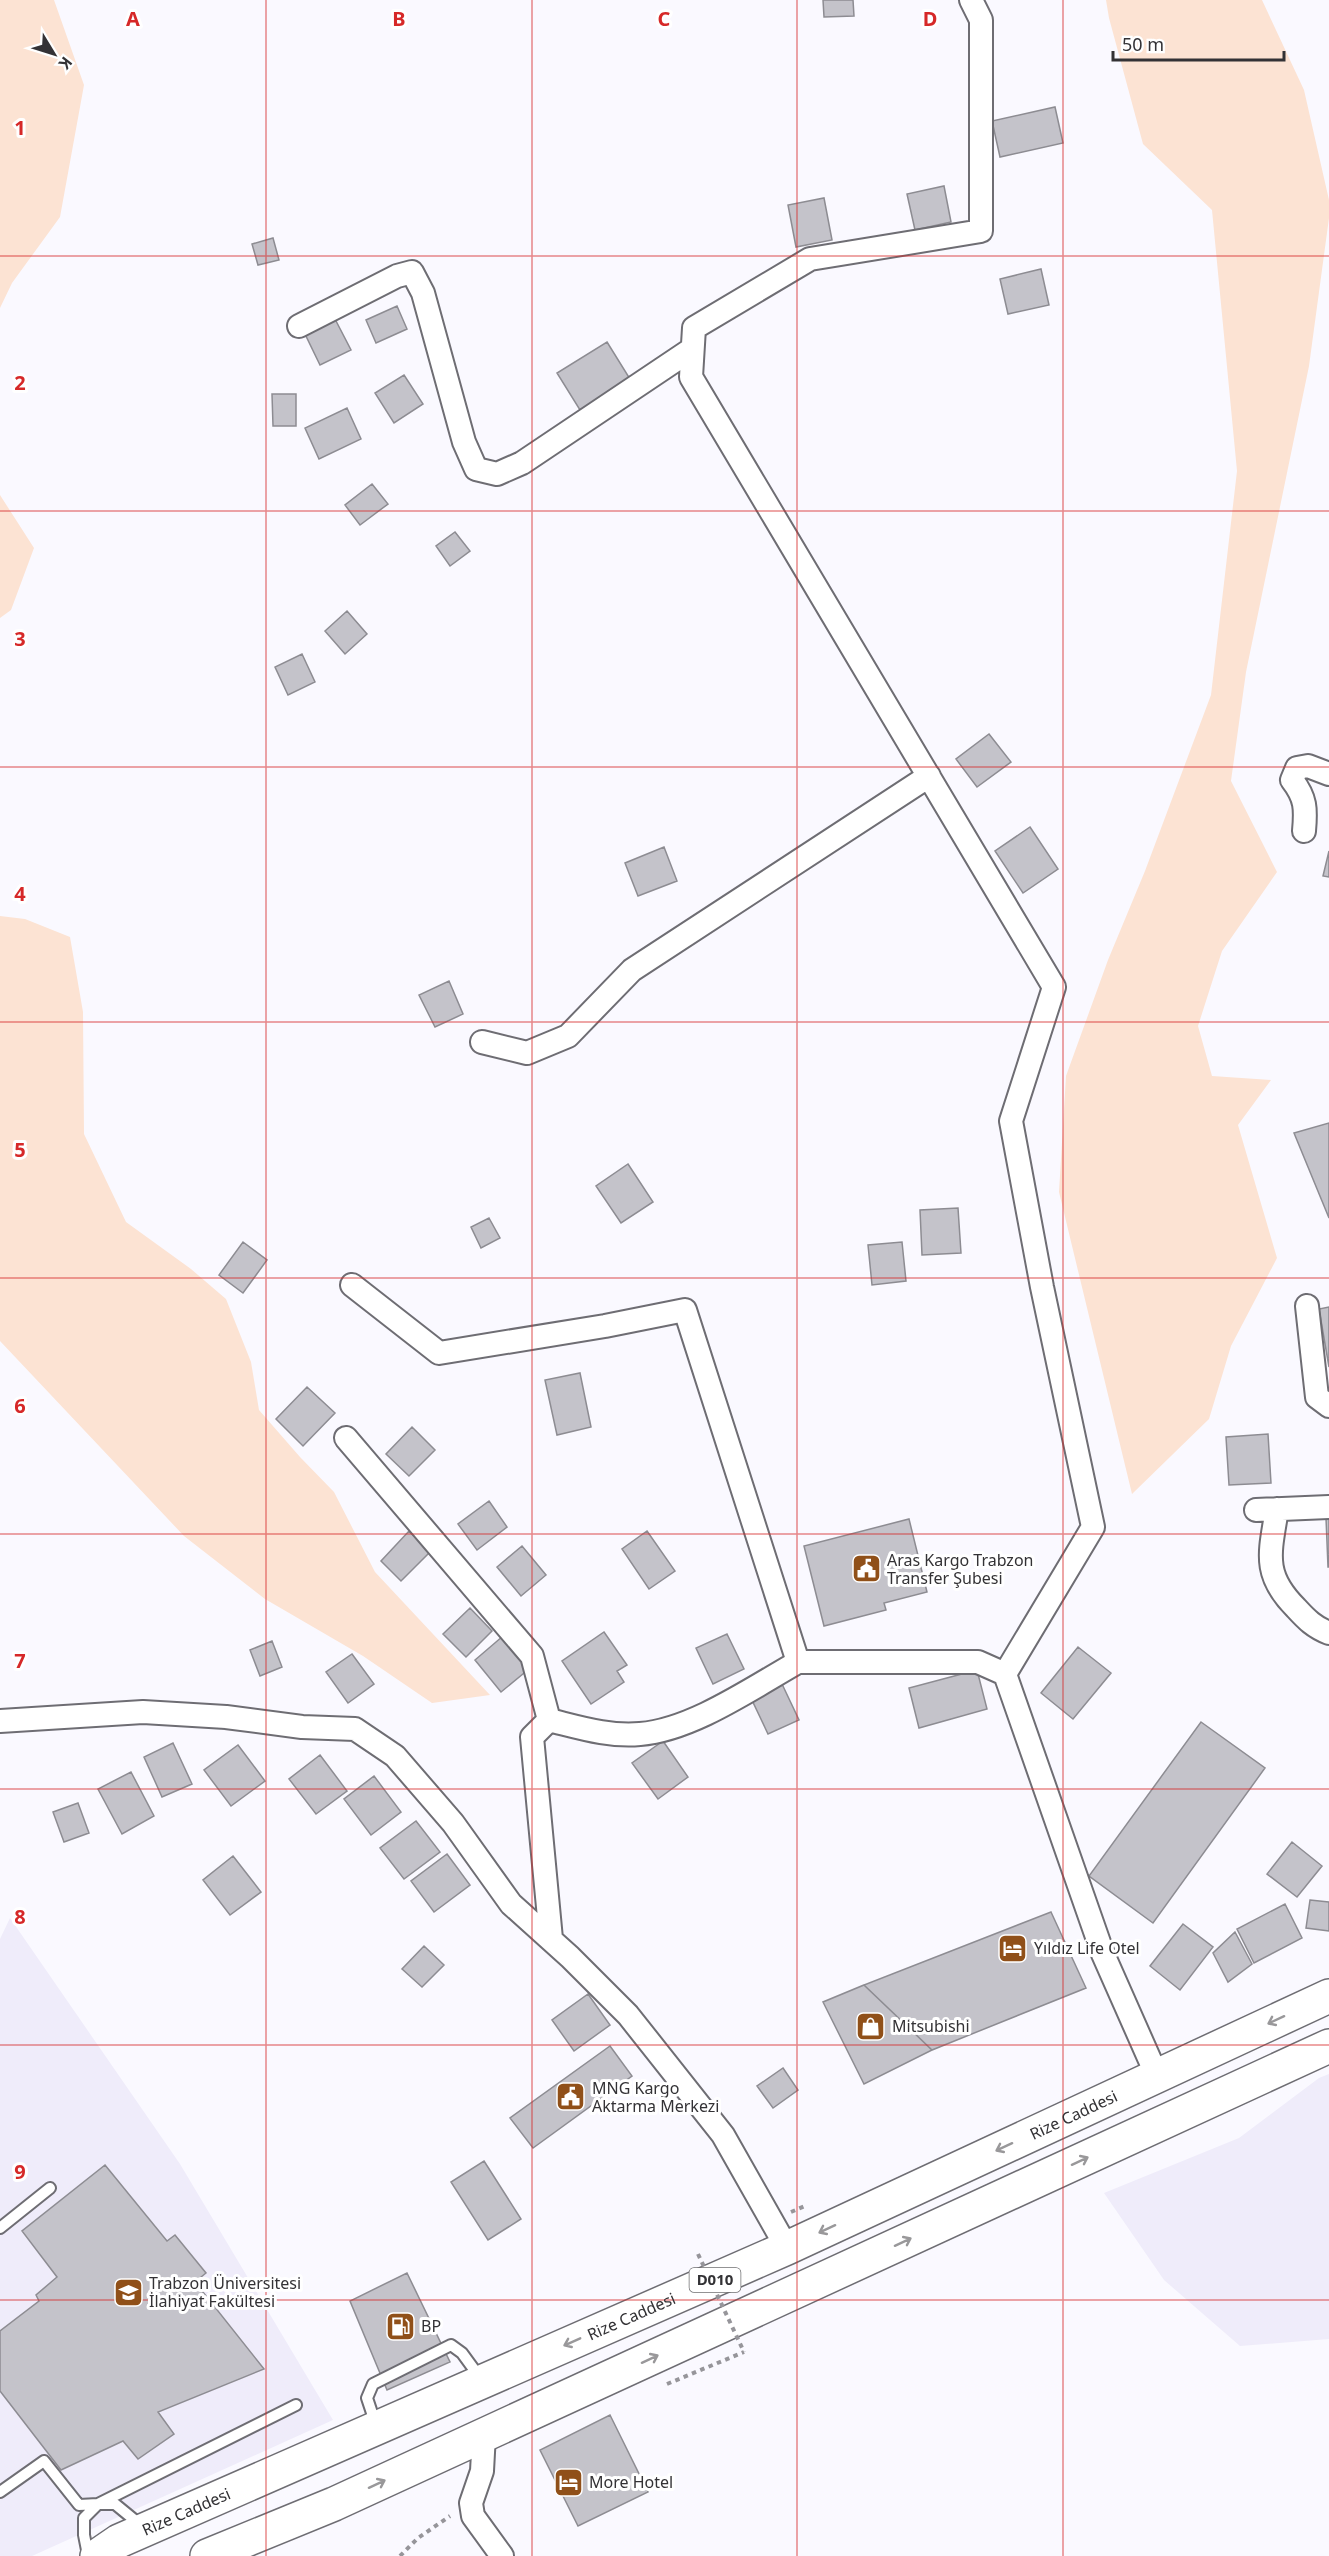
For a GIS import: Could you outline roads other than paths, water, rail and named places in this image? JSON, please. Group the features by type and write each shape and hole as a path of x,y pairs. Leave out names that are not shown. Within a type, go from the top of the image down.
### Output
{"highway":[{"name":"Rize Caddesi","path":"107,2547 787,2248 1329,1996"},
{"name":"D010","path":"207,2556 334,2504 1329,2046"},
{"path":"257,2556 334,2504"}],"street":[{"path":"971,0 981,20 981,231 810,259 694,328 691,377 1054,987 1011,1121 1042,1287 1093,1527 1005,1674"},
{"path":"299,326 397,276 412,272 423,293 464,442 476,469 497,474 522,463 692,349"},
{"path":"1304,831 1306,813 1302,793 1292,780 1297,768 1308,766 1329,774"},
{"path":"482,1042 527,1053 568,1036 632,970 929,776"},
{"path":"352,1285 440,1353 605,1326 685,1310 798,1662"},
{"path":"1307,1306 1317,1397 1329,1406"},
{"path":"346,1438 532,1656 549,1720"},
{"path":"1329,1507 1266,1509 1272,1576 1284,1597 1313,1626 1329,1633"},
{"path":"549,1720 598,1732 639,1734 682,1726 798,1662 978,1662 1005,1674 1103,1954 1157,2076"},
{"path":"0,1721 143,1712 226,1717 302,1727 355,1729 395,1756 453,1823 511,1904 628,2015 723,2135 787,2248"},
{"path":"549,1720 532,1737 550,1939"},
{"path":"484,2434 482,2471 471,2503 473,2516 502,2556"}],"lane":[{"path":"0,2228 50,2188"},
{"path":"377,2428 367,2398 373,2384 452,2345 462,2353 483,2381"},
{"path":"0,2493 44,2461 79,2505 98,2505 116,2504 130,2514 107,2547 84,2535 84,2518 98,2505 296,2405"}],"place":[{"name":"Aras Kargo Trabzon Transfer Şubesi","path":"866,1569"},
{"name":"Yıldız Life Otel","path":"1013,1948"},
{"name":"Mitsubishi","path":"871,2026"},
{"name":"MNG Kargo Aktarma Merkezi","path":"571,2097"},
{"name":"Trabzon Üniversitesi İlahiyat Fakültesi","path":"128,2292"},
{"name":"BP","path":"400,2326"},
{"name":"More Hotel","path":"568,2482"}]}
